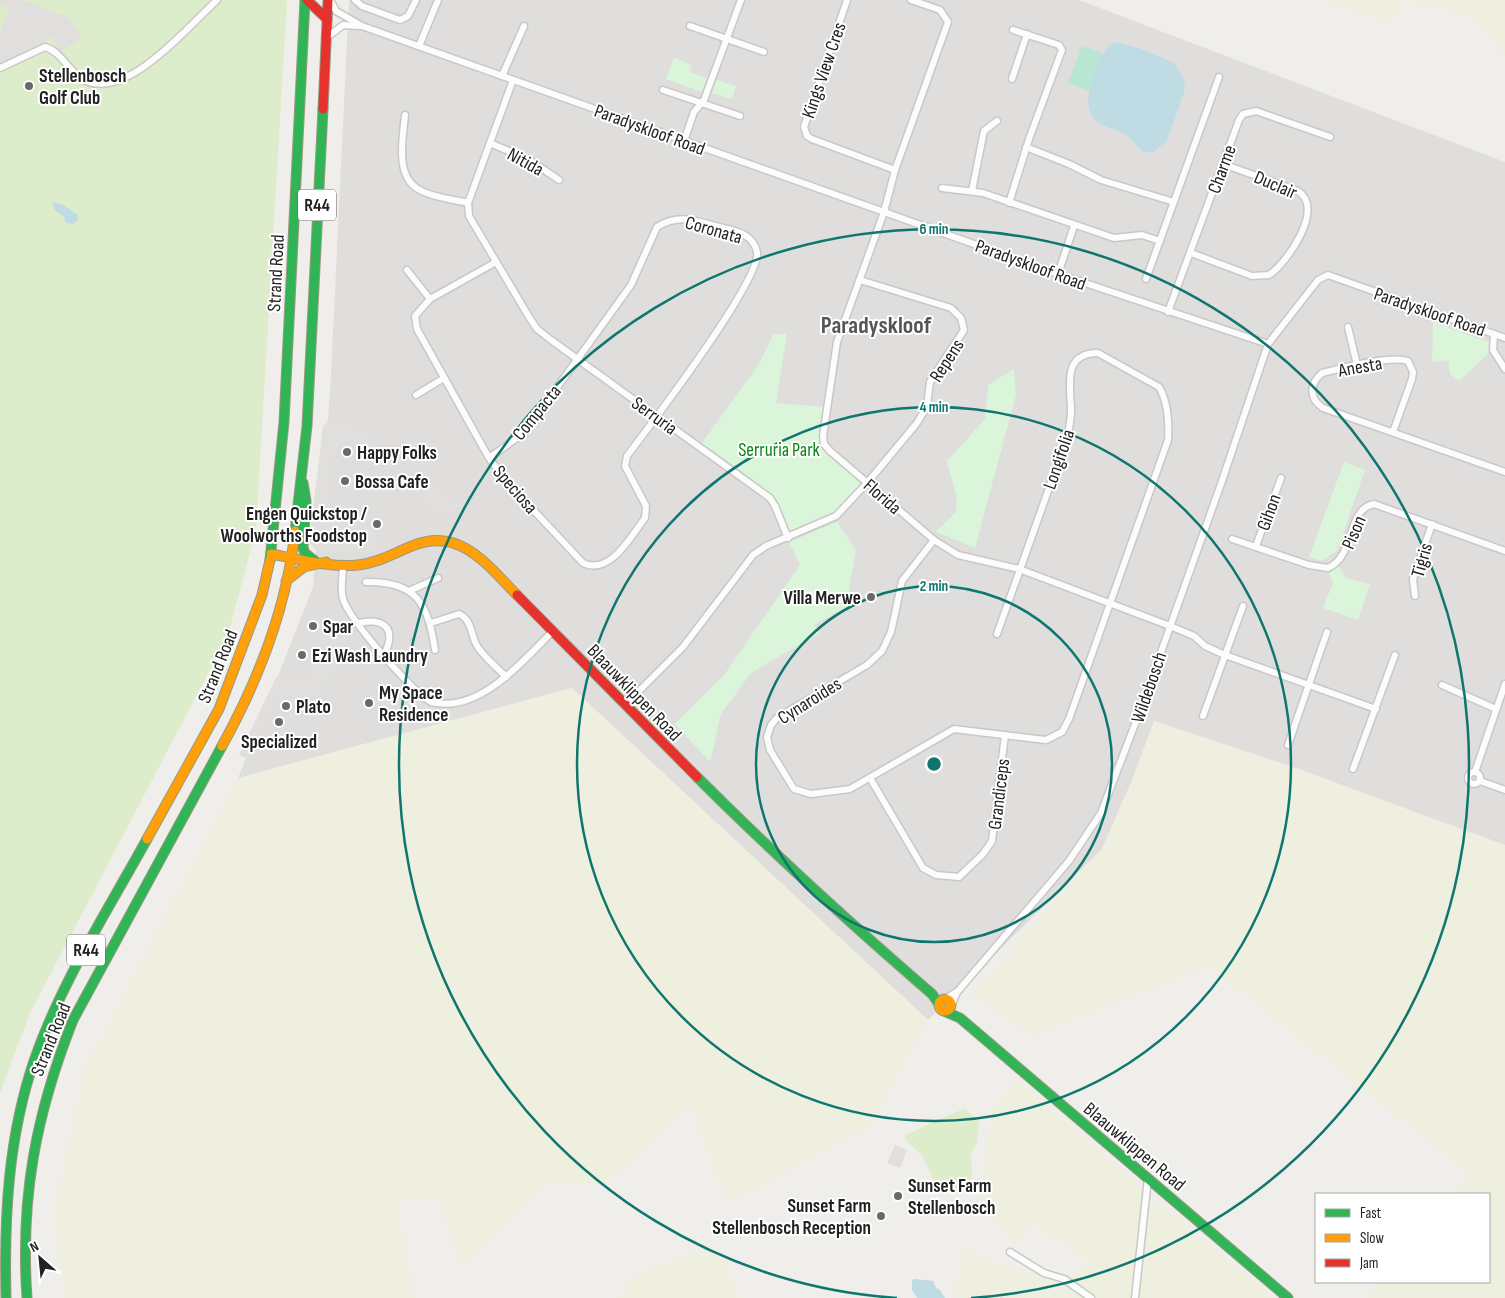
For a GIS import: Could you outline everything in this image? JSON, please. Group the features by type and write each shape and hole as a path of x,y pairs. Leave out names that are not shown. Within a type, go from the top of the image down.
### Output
{"main road":[{"path":"306,0 327,19"},
{"name":"Strand Road","path":"6,1298 2,1249 6,1163 20,1095 32,1059 45,1025 218,709 262,595 271,554 284,422 306,0"},
{"name":"Strand Road","path":"28,1298 24,1227 29,1167 55,1062 73,1020 244,706 264,654 292,558 308,426 325,39 329,0"},
{"path":"301,480 307,499 302,544 306,554 315,560"},
{"name":"Blaauwklippen Road","path":"271,554 343,565 356,565 379,560 421,541 436,540 455,542 479,555 624,705 753,833 844,918 1288,1298"},
{"path":"286,581 304,568 326,562"}],"street":[{"path":"0,68 37,48 45,47 54,51 85,81 97,84 119,82 141,69 217,0"},
{"name":"Paradyskloof Road","path":"329,0 336,11 362,26 1058,274 1268,344 1318,280 1328,275 1505,338"},
{"path":"354,0 362,6 400,20 408,16 416,0"},
{"path":"419,46 438,0"},
{"path":"684,141 694,112 702,103 741,0"},
{"name":"Kings View Cres","path":"847,0 804,121 804,127 807,136 812,139 895,170"},
{"path":"884,212 895,170 948,22 940,10 911,0"},
{"name":"Paradyskloof Road","path":"325,39 343,25 362,26"},
{"path":"502,76 524,26"},
{"path":"690,26 764,52"},
{"path":"1009,203 1026,147 1062,53 1059,45 1013,30"},
{"path":"1012,79 1027,34"},
{"path":"1146,279 1219,77"},
{"path":"405,115 402,161 410,180 420,190 468,203 492,144 513,80"},
{"path":"663,90 740,116"},
{"name":"Charme","path":"1168,312 1239,120 1243,114 1249,111 1256,111 1330,137"},
{"path":"972,191 984,130 997,121"},
{"name":"Nitida","path":"492,144 528,159 559,180"},
{"path":"1026,147 1063,161 1101,180 1174,202"},
{"name":"Duclair","path":"1191,253 1252,276 1269,276 1294,248 1309,210 1306,198 1298,191 1223,164"},
{"path":"942,188 972,191 1114,238 1142,236 1160,241"},
{"name":"Serruria","path":"468,203 469,216 537,329 770,498 776,506 788,538"},
{"name":"Florida","path":"884,212 837,342 823,436 824,444 934,540 958,555 1019,569 1194,636 1207,648 1376,709"},
{"name":"Coronata","path":"577,359 631,285 658,227 680,217 748,236 757,254 753,270 729,312 657,417"},
{"path":"1058,274 1074,226"},
{"name":"Speciosa","path":"496,262 430,299 415,316 416,329 489,458 506,481 583,563 597,566 614,558 645,518 646,506 627,471 626,460 657,417"},
{"path":"407,270 430,299"},
{"name":"Repens","path":"788,538 832,519 868,482 924,413 930,382 964,330 961,318 951,308 860,280"},
{"path":"1348,327 1357,366"},
{"path":"1494,334 1493,350 1505,369"},
{"name":"Wildebosch","path":"946,1004 1069,860 1092,828 1108,797 1222,481 1268,344"},
{"name":"Longifolia","path":"997,634 1069,429 1070,370 1075,363 1090,353 1106,357 1159,387 1164,396 1169,429 1165,448 1110,604"},
{"name":"Compacta","path":"489,458 525,432 577,359"},
{"name":"Anesta","path":"1393,432 1412,380 1411,364 1402,359 1322,373 1313,386 1314,400 1323,408 1505,472"},
{"path":"416,395 444,378"},
{"name":"Gihon","path":"1256,546 1281,478"},
{"name":"Pison","path":"1232,539 1309,565 1328,568 1342,558 1359,513 1364,507 1374,504 1505,551"},
{"name":"Tigris","path":"1415,596 1413,579 1432,524"},
{"path":"624,705 683,647 744,564 758,550 788,538"},
{"name":"Cynaroides","path":"934,540 902,581 892,632 882,651 867,665 777,718 769,729 767,743 770,750 790,784 798,792 811,794 844,792 954,729 1046,740 1062,732 1069,719 1110,604"},
{"path":"343,565 343,600 358,623 384,655 427,699 436,703 451,703 486,692 506,677 553,631"},
{"path":"409,591 438,578"},
{"path":"366,582 390,584 409,591 423,605 431,623 435,650"},
{"path":"1204,716 1243,606"},
{"path":"431,623 459,614 462,615 468,621 479,648 506,677"},
{"path":"358,623 372,621 385,625 389,630 390,643 384,655"},
{"path":"1288,745 1327,632"},
{"path":"1354,769 1395,655"},
{"path":"1475,772 1505,684"},
{"path":"1442,686 1496,709"},
{"name":"Grandiceps","path":"870,778 923,868 936,875 959,876 977,860 992,840 1005,735"},
{"path":"1475,772 1469,774 1468,781 1474,784 1480,781 1505,790"},
{"path":"1475,772 1479,775 1480,781"},
{"path":"1135,1298 1148,1178"},
{"path":"1010,1252 1044,1273 1064,1279 1091,1298"}],"shaded area":[{"path":"0,0 23,0 70,18 82,39 60,51 52,37 0,64 0,32 10,9 0,5"},
{"path":"349,0 1079,0 1505,162 1505,847 1153,733 1102,849 928,1020 572,688 238,778 313,587 330,394"},
{"path":"331,419 358,428 378,442 374,458 367,458 360,445 339,443 337,455 332,455 329,498 355,505 382,544 365,555 315,549 309,542 323,426"},
{"path":"423,472 459,507 440,520 406,485"},
{"path":"331,615 350,631 334,676 326,679 310,711 276,699 248,759 239,755 276,677 307,678"},
{"path":"895,1145 907,1150 900,1168 887,1163"}],"green space":[{"name":"Stellenbosch Golf Club","path":"0,0 287,0 256,530 228,635 30,1013 0,1093"},
{"path":"1319,0 1403,0 1391,24"},
{"path":"1404,0 1505,0 1505,59 1476,18"},
{"path":"1082,46 1103,53 1090,91 1068,83"},
{"path":"674,58 692,65 690,72 707,78 702,92 666,79"},
{"path":"716,80 736,86 732,99 712,93"},
{"path":"1433,322 1491,343 1487,355 1459,381 1450,374 1448,360 1432,362"},
{"name":"Serruria Park","path":"787,333 776,403 827,407 825,444 868,482 836,516 788,538 775,506 699,447 759,364 773,335"},
{"path":"1014,369 1016,395 975,548 936,532 956,512 957,499 947,461 985,419 988,385"},
{"path":"1344,462 1365,470 1337,551 1321,561 1309,557"},
{"path":"837,522 856,550 846,607 814,625 820,633 751,673 721,714 710,762 675,724 724,675 800,565 789,542"},
{"path":"1337,563 1346,578 1370,584 1358,620 1323,608 1333,583 1327,568"},
{"path":"572,688 928,1020 872,1124 727,1205 692,1106 606,1184 550,1183 462,1269 437,1197 396,1202 415,1298 65,1298 54,1213 84,1069 238,778"},
{"path":"1154,721 1296,768 1505,845 1505,1298 1366,1298 1378,1283 1490,1283 1490,1193 1454,1193 1470,1174 1208,966 1032,1036 970,995 1102,849 1132,780"},
{"path":"1015,1078 1154,1199 1274,1298 955,1298 964,1246 999,1264 1065,1284 1089,1262 1032,1224 1014,1244 976,1206 992,1112"},
{"path":"965,1108 979,1122 977,1143 971,1153 971,1184 963,1193 954,1194 939,1191 923,1157 905,1139 906,1135"},
{"path":"717,1244 739,1298 617,1298 637,1273"}],"water":[{"path":"1115,42 1139,48 1174,63 1184,79 1185,89 1167,141 1153,152 1143,152 1124,133 1099,123 1090,112 1088,100 1093,80 1102,56"},
{"path":"52,202 62,204 78,215 78,220 73,224 66,223 63,216 55,210"},
{"path":"912,1280 933,1281 936,1288 940,1290 945,1298 917,1298 912,1290"}],"traffic: fast":[{"path":"270,560 284,422 305,0"},
{"path":"295,531 307,426 323,109"},
{"path":"303,483 306,501 303,548 305,553 315,561"},
{"path":"27,1298 25,1261 29,1190 40,1123 60,1055 73,1020 222,746"},
{"path":"697,777 813,888 932,994 939,1004"},
{"path":"6,1298 7,1207 13,1147 26,1087 35,1058 58,1001 86,946 147,839"},
{"path":"946,1012 960,1018 1288,1298"}],"traffic: slow":[{"path":"222,746 247,696 269,642 285,587 295,531"},
{"path":"271,554 347,566 379,560 429,541 444,541 458,545 471,552 495,572 517,595"},
{"path":"147,839 219,709 262,595 270,560"},
{"path":"286,581 304,567 326,562"},
{"path":"947,999 950,1000 951,1005 950,1010 943,1011 940,1010 939,1003 940,1000 947,999"}],"traffic: jam":[{"path":"307,0 327,19"},
{"path":"323,109 328,0"},
{"path":"517,595 697,777"}],"place":[{"name":"Stellenbosch Golf Club","path":"29,86"},
{"name":"Happy Folks","path":"347,452"},
{"name":"Bossa Cafe","path":"345,481"},
{"name":"Engen Quickstop / Woolworths Foodstop","path":"377,524"},
{"name":"Villa Merwe","path":"871,597"},
{"name":"Spar","path":"313,626"},
{"name":"Ezi Wash Laundry","path":"302,655"},
{"name":"My Space Residence","path":"369,703"},
{"name":"Plato","path":"286,706"},
{"name":"Specialized","path":"279,722"},
{"name":"Sunset Farm Stellenbosch","path":"898,1196"},
{"name":"Sunset Farm Stellenbosch Reception","path":"881,1216"}],"district":[{"name":"Paradyskloof","path":"876,325"}]}
